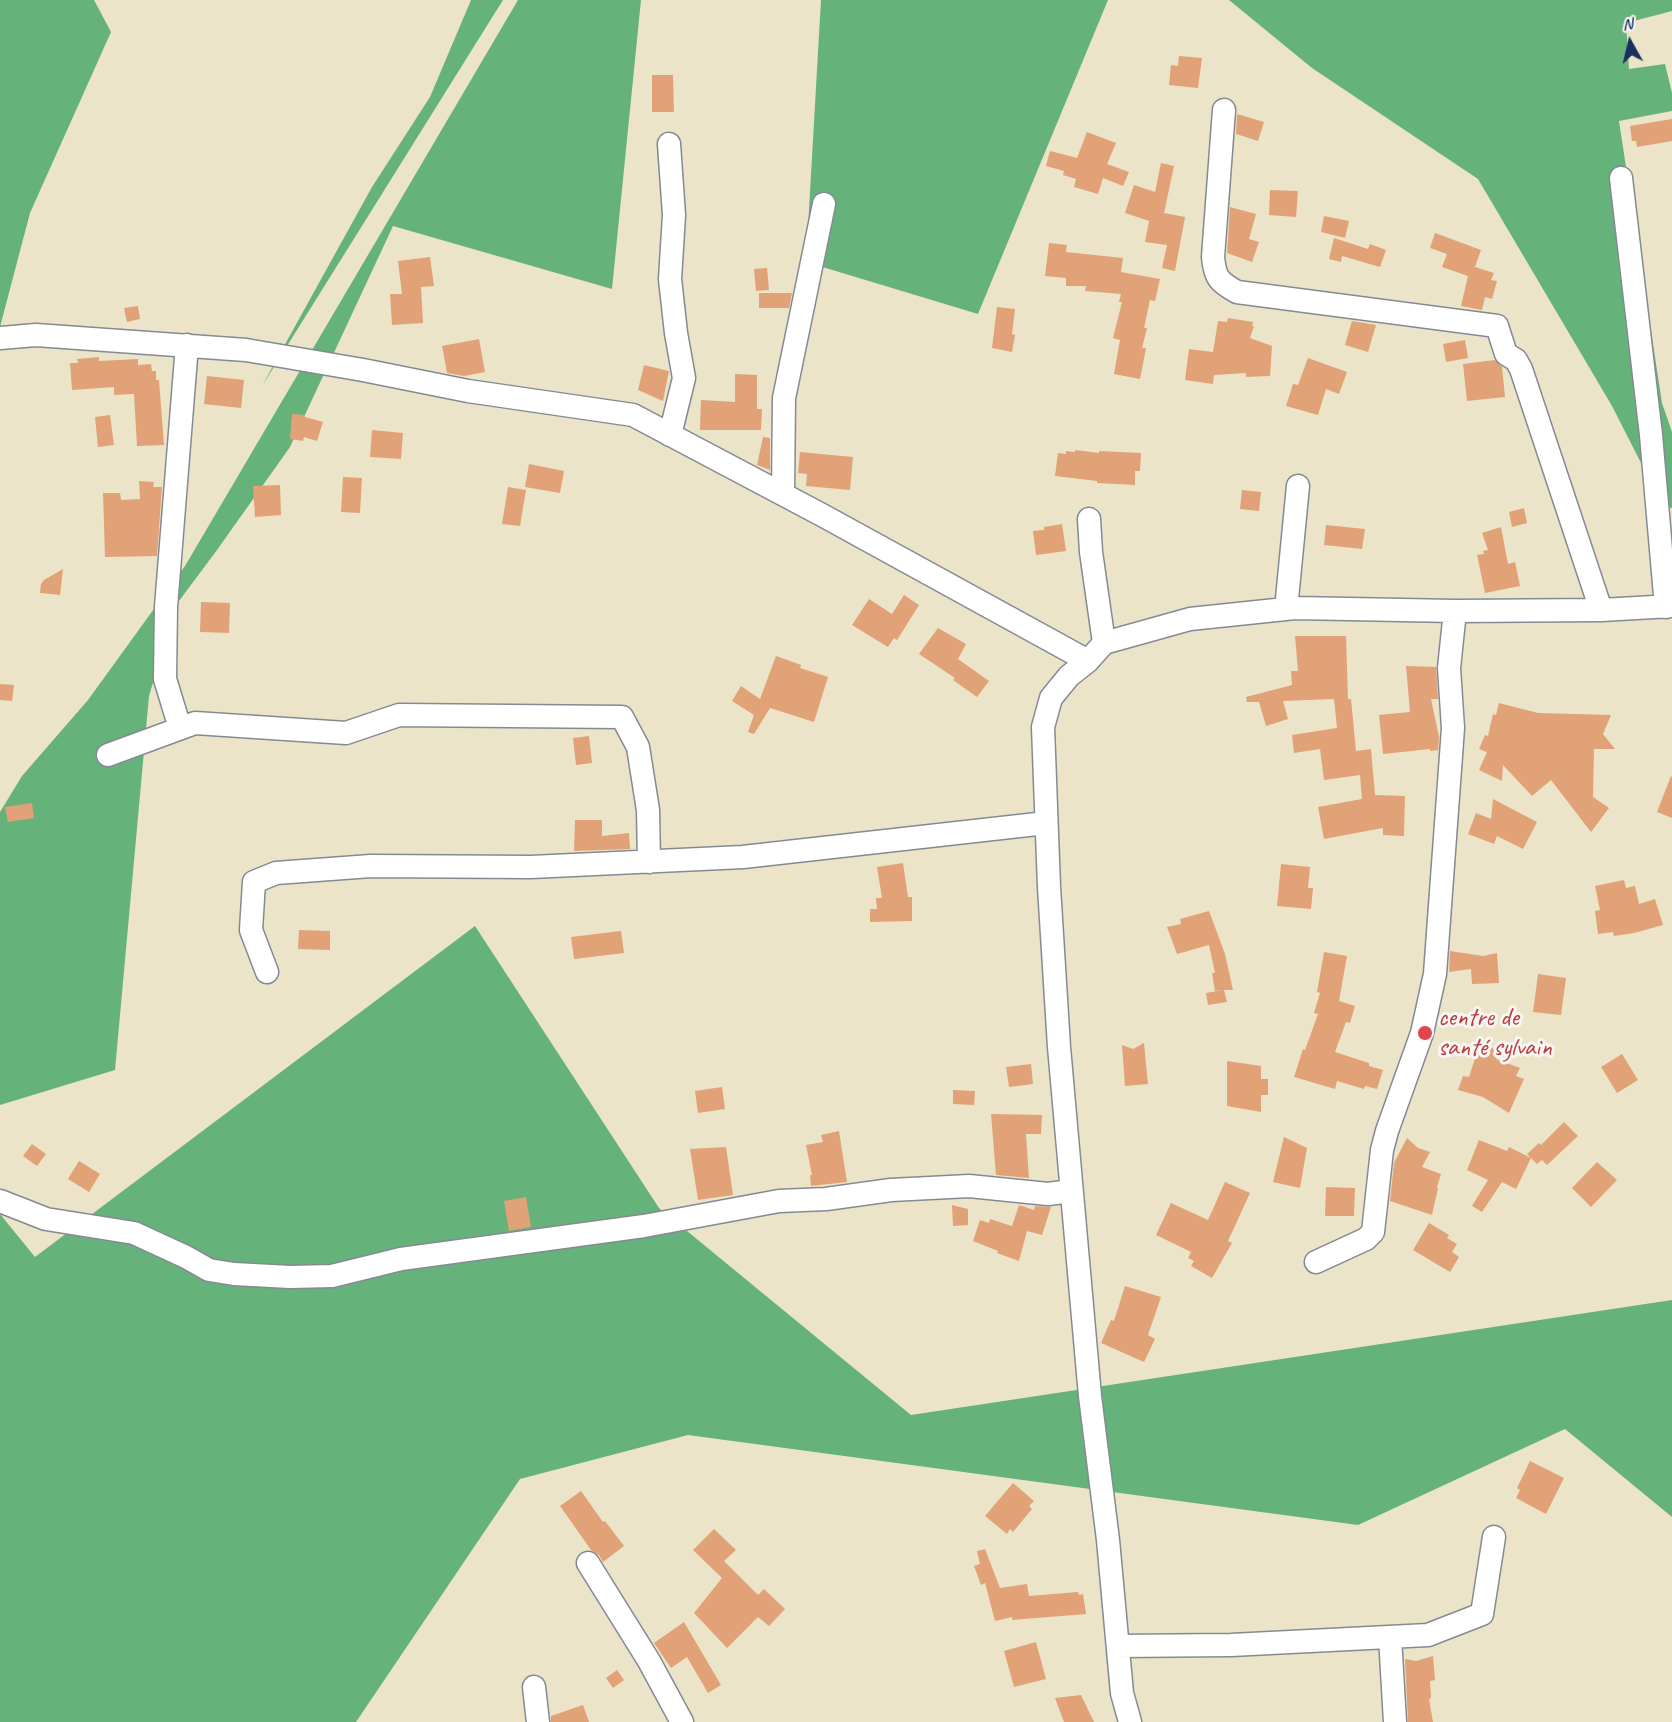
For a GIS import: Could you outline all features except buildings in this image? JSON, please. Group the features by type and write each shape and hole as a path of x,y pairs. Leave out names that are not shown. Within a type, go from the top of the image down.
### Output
{"street":[{"path":"1224,110 1213,257 1214,272 1222,284 1237,292 1497,326 1506,354 1516,360 1521,369 1601,610"},
{"path":"669,144 674,215 670,279 684,378 670,435"},
{"path":"1130,1722 1122,1693 1108,1540 1090,1396 1059,1047 1043,727 1051,698 1069,676 1088,661 1104,643 1190,619 1286,609 1601,610 1669,593 1621,178"},
{"path":"783,494 784,398 824,204"},
{"path":"0,338 36,335 246,350 363,370 468,392 633,415 783,494 1088,661"},
{"path":"180,728 165,679 166,607 187,345"},
{"path":"1286,609 1298,486"},
{"path":"1089,519 1090,552 1104,643"},
{"path":"1316,1262 1366,1239 1373,1232 1382,1150 1426,1018 1435,974 1441,910 1453,728 1449,668 1455,611"},
{"path":"108,755 195,723 346,733 399,715 622,717 638,747 648,810 649,862"},
{"path":"267,972 251,930 254,882 276,873 371,866 531,867 743,857 1046,823"},
{"path":"0,1201 46,1219 134,1233 209,1270 234,1274 290,1277 332,1276 401,1259 644,1226 778,1201 826,1199 891,1190 969,1186 1048,1194 1071,1191"},
{"path":"1118,1646 1231,1645 1428,1635 1482,1614 1494,1537"},
{"path":"588,1563 649,1661 682,1722"},
{"path":"1390,1637 1395,1722"},
{"path":"534,1687 538,1722"}],"green space":[{"path":"0,0 94,0 111,32 30,213 0,327"},
{"path":"471,0 503,0 262,386 372,187 430,97"},
{"path":"518,0 641,0 612,289 393,226 290,447 176,605 149,696 115,1070 0,1105 0,812 22,776 88,700 185,566"},
{"path":"821,0 1108,0 978,314 806,262"},
{"path":"1229,0 1672,0 1672,11 1626,23 1629,69 1665,64 1672,93 1672,111 1619,121 1662,403 1672,432 1672,508 1663,506 1612,406 1478,179 1312,68"},
{"path":"475,926 659,1208 911,1415 1672,1300 1672,1517 1565,1429 1358,1525 688,1435 520,1479 356,1722 0,1722 0,1214 35,1257"}],"place":[{"name":"centre de santé sylvain","path":"1425,1033"}]}
